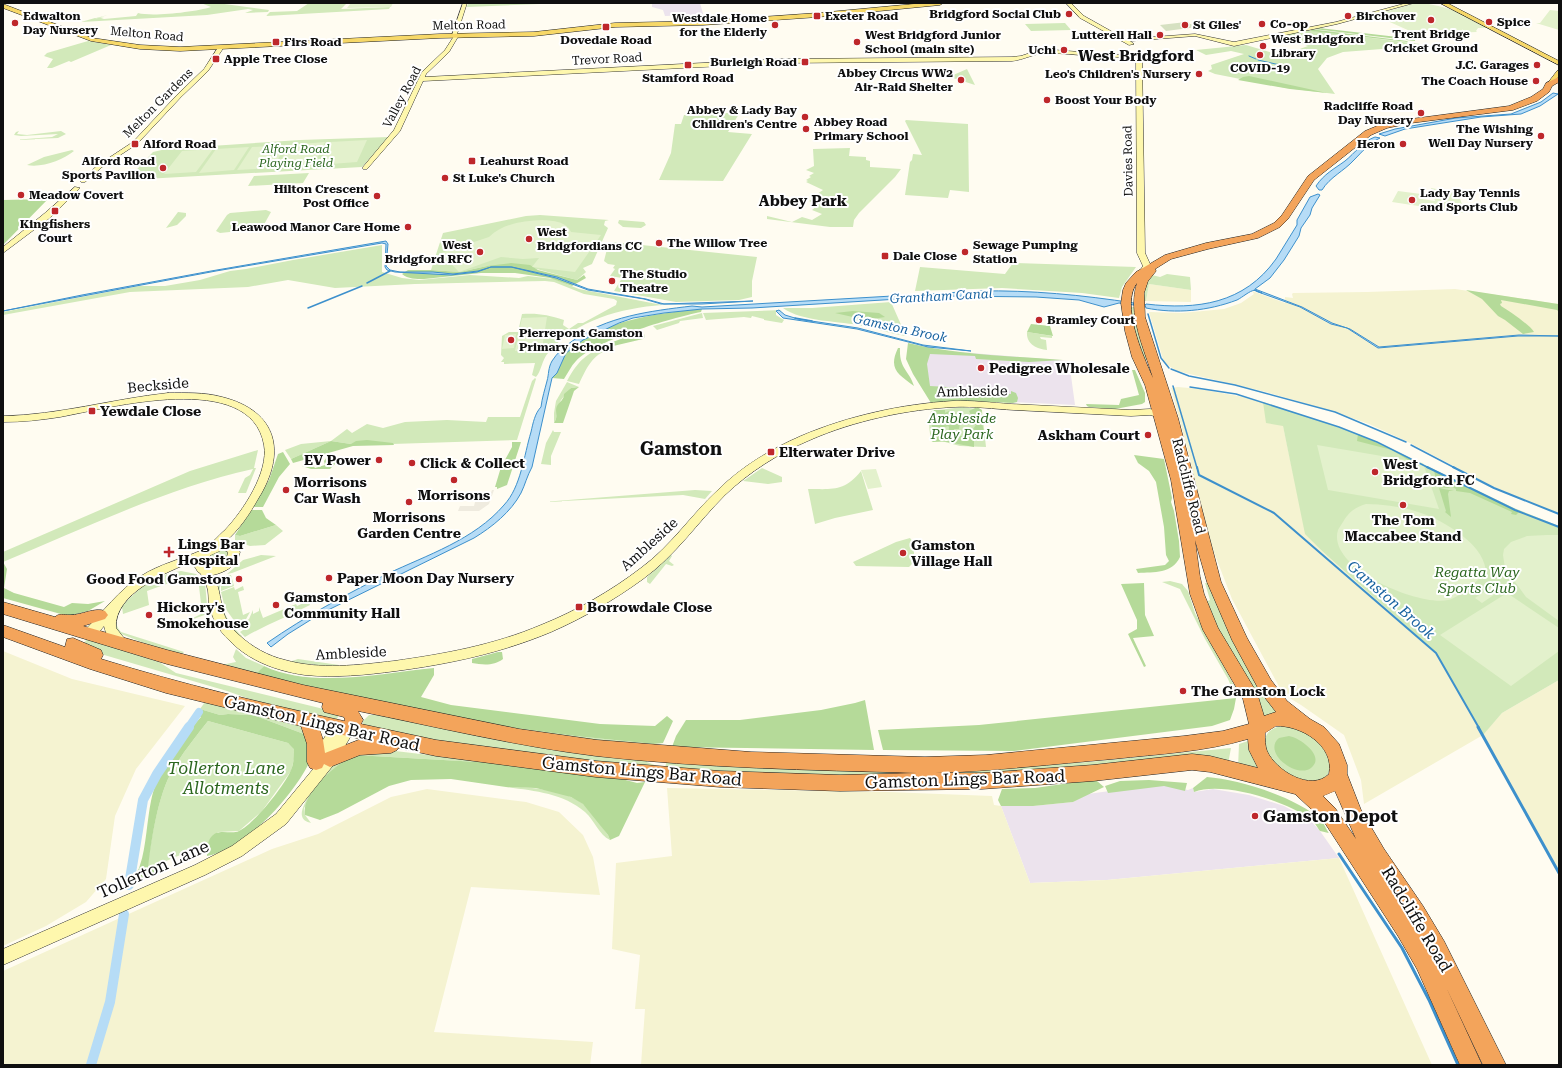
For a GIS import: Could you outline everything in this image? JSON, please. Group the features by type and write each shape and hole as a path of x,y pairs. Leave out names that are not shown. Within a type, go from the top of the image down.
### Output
{"highway":[{"name":"Radcliffe Road","path":"1133,312 1126,297 1128,290 1136,278 1143,272 1190,250 1255,236 1277,225 1285,217 1311,178 1361,137 1372,131 1392,125 1418,120 1510,108 1534,99 1559,79"},
{"name":"Radcliffe Road","path":"1548,88 1559,84"},
{"name":"Radcliffe Road","path":"1158,264 1146,276 1133,312 1133,344 1163,411 1189,480 1208,564 1226,610 1240,640 1271,694 1290,715 1304,724"},
{"name":"Radcliffe Road","path":"1163,411 1178,480 1197,594 1211,630 1251,698 1257,728"},
{"path":"3,605 68,621 80,620 100,615"},
{"name":"Gamston Lings Bar Road","path":"3,608 82,636 122,643 167,657 303,692 519,737 597,748 751,760 864,765 925,765 986,763 1223,739 1257,728"},
{"name":"Gamston Lings Bar Road","path":"3,631 50,649 166,686 272,712 307,720 346,724 436,748 596,770 720,779 840,783 921,781 982,782 1093,773 1192,762 1210,764 1297,786"},
{"path":"50,649 64,647 82,636"},
{"path":"82,636 73,646 94,655 210,689 272,712"},
{"path":"167,657 206,675 272,694 349,711 346,724"},
{"path":"346,724 377,707"},
{"path":"1279,719 1304,724 1318,732 1332,746 1339,762 1338,774 1332,783 1322,788 1313,789 1297,786 1280,777 1263,760 1257,745 1257,728 1270,721 1279,719"},
{"path":"307,720 314,733 318,749 323,760 354,748 374,744 436,748"},
{"name":"Radcliffe Road","path":"1338,774 1354,818 1428,932 1495,1065"},
{"name":"Radcliffe Road","path":"1297,786 1329,814 1405,929 1424,962 1471,1065"}],"main road":[{"name":"Melton Road","path":"3,6 79,35 101,41 149,48 188,49 456,35 534,34 617,25 703,23 811,16 940,3"},
{"path":"1443,3 1449,4 1559,64"},
{"name":"Radcliffe Road","path":"1548,88 1559,72"}],"street":[{"name":"Valley Road","path":"365,168 397,131 421,79 430,66 447,51 456,35 465,3"},
{"path":"1068,3 1082,17 1142,51"},
{"path":"1125,40 1195,35 1234,44 1250,42 1279,34 1337,23 1410,3"},
{"name":"Melton Gardens","path":"3,251 48,215 77,188 72,186 77,182 83,181 100,166 135,143 179,96 206,70 221,47"},
{"name":"Trevor Road","path":"421,79 793,61 1012,60 1045,51 1113,57 1130,56 1142,51"},
{"name":"Davies Road","path":"1142,51 1139,61 1141,253 1147,266 1143,272"},
{"path":"1130,56 1139,61"},
{"path":"1143,259 1158,264"},
{"name":"Beckside","path":"3,419 51,416 141,399 173,396 215,399 237,406 249,412 262,425 270,441 270,460 261,485 230,531 208,551"},
{"name":"Ambleside","path":"202,568 213,586 214,603 217,612 228,631 250,651 272,662 309,670 338,671 365,670 446,659 487,649 540,631 571,617 607,597 635,578 668,551 708,506 740,476 788,446 826,430 862,420 934,406 956,404 1131,413 1163,411"},
{"path":"1131,413 1163,411"},
{"path":"213,586 226,565 234,556 234,552 227,540 230,531"},
{"path":"82,636 144,579 208,551 222,546 230,547"},
{"path":"202,568 200,560 208,551"},
{"path":"170,567 218,569 226,565"},
{"path":"82,636 100,615 120,600"},
{"path":"120,600 110,619 110,627 113,637 122,643"},
{"name":"Tollerton Lane","path":"3,957 126,901 200,870 237,851 281,819 303,792 346,724"}],"shaded area":[{"path":"652,3 700,3 704,17 695,18 690,15 665,16 663,10 652,7"},
{"path":"1149,284 1191,290 1191,302 1146,301"},
{"path":"1455,289 1559,304 1559,513 1532,504 1484,482 1406,441 1369,424 1332,411 1266,392 1177,371 1166,364 1163,359 1149,312 1182,313 1224,309 1241,303 1254,294 1252,291 1285,303 1285,297 1293,298 1293,293"},
{"path":"922,349 1069,361 1075,405 972,400 932,401"},
{"path":"1178,387 1200,389 1243,397 1279,407 1306,534 1322,551 1436,653 1483,734 1502,713 1559,680 1559,872 1483,735 1364,804 1361,780 1344,735 1283,694 1232,599 1210,542 1171,388"},
{"path":"492,490 494,490 489,504 479,511 458,511 460,506 474,506 475,502 484,502 488,500"},
{"path":"3,651 72,679 185,706 136,769 115,816 106,879 86,902 46,926 3,946"},
{"name":"Gamston Depot","path":"1160,784 1188,790 1193,788 1194,792 1213,789 1249,795 1284,806 1310,820 1320,831 1339,858 1107,880 1030,883 1001,806 1033,806 1073,802 1088,794"},
{"path":"667,788 888,792 992,796 994,805 1001,806 1030,883 1107,880 1339,858 1432,1065 641,1065 645,1009 635,1009 640,955 612,949 616,863 672,856"},
{"path":"427,789 526,802 559,812 583,835 593,857 600,895 471,887 434,1032 593,1042 590,1065 3,1065 3,971 272,849 318,834 391,797"}],"green space":[{"path":"201,3 217,3 269,10 268,12 245,13 253,10 248,9 207,15 81,22 95,18 99,19 96,18 108,15 98,18 104,17 101,18 104,19 136,16 138,13 153,14 195,11 211,7"},
{"path":"309,3 347,3 341,9 390,7 389,9 266,16 270,12 297,11"},
{"path":"393,3 391,7 347,8 350,4"},
{"path":"468,3 565,3 467,7"},
{"name":"Trent Bridge Cricket Ground","path":"1416,3 1453,10 1472,18 1487,28 1478,28 1476,31 1477,32 1447,34 1419,30 1410,31 1374,15"},
{"path":"1550,10 1559,11 1559,30 1536,23 1540,23"},
{"path":"1186,22 1197,27 1166,31 1160,25"},
{"path":"1065,23 1071,30 1031,31 1025,24"},
{"path":"1319,28 1415,39 1415,41 1314,29"},
{"path":"1310,29 1407,41 1408,42 1311,31"},
{"path":"1306,30 1420,44 1421,46 1343,52 1327,58 1318,69 1335,94 1286,88 1215,74 1208,71 1212,69 1211,65 1244,54 1231,51 1206,55 1196,50 1246,45 1286,57 1291,56 1286,54 1308,46 1280,36"},
{"path":"88,41 111,45 71,62 69,61 52,68 47,68 53,59 44,56 47,53"},
{"path":"967,69 975,85 950,77 951,76"},
{"path":"1249,76 1327,93 1290,89 1238,80"},
{"path":"743,113 739,114 728,132 752,134 723,181 659,180 671,153 675,124 681,124 684,115"},
{"path":"905,121 968,124 969,192 950,190 948,198 905,195 910,162 913,154 922,155"},
{"path":"19,131 17,134 27,135 61,131 66,134 58,138 13,140 52,137 58,134 21,136 14,135"},
{"name":"Alford Road Playing Field","path":"389,137 362,167 127,180 153,152 166,149 300,140"},
{"path":"367,140 357,162 318,165 330,142"},
{"path":"325,142 314,165 277,168 289,145"},
{"path":"286,145 273,168 237,170 252,147"},
{"path":"249,147 234,170 199,173 216,149"},
{"path":"850,148 849,156 866,157 866,160 870,161 870,167 901,169 859,213 854,220 853,227 830,227 767,219 767,216 792,222 802,217 812,220 822,214 812,210 818,205 809,201 819,195 817,194 823,190 806,182 808,181 806,180 811,177 809,176 814,173 806,170 814,166 813,149"},
{"path":"213,149 196,172 164,174 182,151"},
{"path":"72,150 74,151 58,160 46,164 33,166 27,165 44,157"},
{"path":"309,173 303,183 248,186 254,176"},
{"name":"Lady Bay Tennis and Sports Club","path":"1431,188 1458,193 1465,213 1392,202 1398,191 1421,194 1422,199 1435,201"},
{"path":"48,199 4,244 3,244 3,200"},
{"path":"266,210 271,212 262,228 220,233 216,231 230,213"},
{"path":"178,212 186,213 186,216 177,225 166,228"},
{"path":"540,215 609,220 605,221 604,225 608,228 592,264 583,268 586,272 577,280 533,268 487,266 460,272 431,270 443,233 526,216"},
{"path":"543,220 555,221 563,224 569,228 571,232 601,235 575,272 532,267 539,258 523,259 501,257 459,272 441,253 489,237 507,226 521,222"},
{"path":"619,220 644,222 646,225 641,228 623,227 618,223"},
{"path":"613,242 757,257 752,281 752,297 739,300 676,302 614,291 622,278 610,276 615,269 613,268 615,265 608,264 604,261 607,249"},
{"path":"382,245 382,272 402,278 419,280 470,275 519,278 528,276 554,279 579,289 662,305 631,309 615,313 586,324 572,332 548,353 536,377 532,375 535,363 504,364 504,362 501,362 504,358 501,355 502,336 509,332 518,332 522,314 543,315 564,320 563,325 569,329 578,323 583,323 616,305 617,301 614,299 584,294 554,282 545,281 415,284 335,288 288,280 248,287 130,292 3,315 3,312 139,286 165,286 200,280 230,271"},
{"path":"511,263 530,265 538,270 577,280 584,275 586,278 572,286 550,278 515,273 481,273 424,279 409,278 402,274 408,270 460,272 487,266"},
{"path":"1013,263 1136,267 1122,287 1119,298 1082,293 1002,288 915,291 920,267 1005,274"},
{"path":"1167,274 1190,277 1191,290 1149,284 1146,301 1143,301 1146,286 1152,275 1160,277"},
{"path":"1466,290 1558,304 1559,312 1557,310 1501,300 1501,306 1524,322 1534,332 1523,334 1498,316 1482,299"},
{"path":"891,302 906,336 854,324 811,319 791,313 783,308 812,308"},
{"path":"1130,307 1134,307 1147,360 1143,361 1135,341"},
{"path":"702,309 701,312 672,319 635,331 600,345 576,361 564,379 552,378 567,351 581,341 603,330 617,324 644,317"},
{"path":"782,310 776,312 776,315 784,320 782,323 752,316 751,318 744,317 706,320 703,313"},
{"path":"853,311 879,313 885,317 866,320 835,313"},
{"path":"702,313 703,318 680,321 679,323 657,330 653,326"},
{"path":"547,317 542,349 515,351 522,318"},
{"path":"1031,324 1050,326 1053,336 1027,332"},
{"path":"643,331 645,337 643,339 609,347 607,344"},
{"path":"1027,332 1052,336 1052,338 1040,337 1041,339 1046,340 1047,350 1030,343"},
{"path":"516,334 514,348 502,349 505,335"},
{"path":"908,343 966,353 1063,360 1029,362 976,359 975,356 930,354 927,364 930,386 983,389 983,392 1011,394 1011,391 1016,393 1018,398 1017,402 1013,403 965,401 931,403 913,374 906,359"},
{"path":"607,344 610,349 594,358 579,384 567,381 575,367 584,358"},
{"path":"898,348 900,348 901,361 914,386 899,374 894,366 895,355"},
{"path":"1132,370 1135,370 1145,393 1145,402 1142,404 1115,409 1087,406 1086,404 1119,405 1121,399 1139,395"},
{"path":"535,378 536,379 517,440 392,444 351,444 331,441 347,429 352,433 367,424 383,428 405,422 447,420 486,422 488,417 520,417 532,381"},
{"path":"567,382 579,387 571,388 562,399 557,409 554,423 556,401"},
{"path":"579,387 574,391 563,423 554,423 556,419 557,406 563,399 564,394 571,388"},
{"name":"Regatta Way Sports Club","path":"1263,402 1375,441 1514,508 1559,526 1559,680 1502,713 1483,735 1436,653 1305,534 1283,426 1266,423"},
{"name":"Ambleside Play Park","path":"963,407 982,410 986,447 960,446 945,442 932,442 929,426 931,411"},
{"path":"977,407 982,410 980,421 982,423 986,441 983,437 975,435 973,429 976,425 968,422 964,417 971,415 969,411"},
{"path":"934,410 945,410 945,413 949,411 955,413 960,423 959,429 954,429 955,436 972,436 974,447 942,441 933,442 930,433 946,431 946,436 948,437 949,427 933,429 930,420"},
{"path":"553,430 554,432 561,432 551,456 551,465 541,464 546,443"},
{"path":"1358,434 1391,450 1357,441"},
{"path":"367,440 393,443 394,445 353,446 293,463 291,459 331,441 351,444 356,441"},
{"path":"331,441 291,459 285,450 301,444"},
{"path":"512,442 521,442 507,485 497,489 497,487 495,487 501,467 512,447"},
{"name":"West Bridgford FC","path":"1317,445 1423,463 1439,509 1328,490"},
{"path":"258,450 254,468 256,468 246,493 238,493 245,478 250,475 253,469 221,477 158,498 3,562 3,552 190,471"},
{"path":"1393,451 1417,462 1408,460"},
{"path":"283,452 290,464 279,477 263,507 253,507 269,480 278,454"},
{"path":"1134,455 1164,459 1172,498 1171,502 1179,541 1180,557 1177,563 1172,567 1162,571 1138,573 1136,569 1165,565 1169,561 1166,555 1164,527 1156,482 1149,471 1138,463"},
{"path":"327,457 338,457 338,461 330,469 311,469 302,466 311,463 315,468 325,465 324,461"},
{"path":"762,468 782,477 782,482 768,484 743,481"},
{"path":"876,469 882,487 868,489 861,470"},
{"path":"861,471 873,510 815,524 808,489 831,489 843,486 855,478"},
{"path":"1434,471 1519,512 1516,515 1511,514 1512,512 1470,493 1456,491 1456,489 1451,486 1449,488 1438,487"},
{"path":"1439,488 1454,491 1449,491 1448,494 1451,517 1445,512 1446,511"},
{"path":"695,490 712,491 705,499 683,495 543,502"},
{"path":"1366,504 1392,506 1416,511 1449,526 1469,542 1480,554 1486,570 1469,588 1453,599 1448,600 1434,601 1417,597 1397,591 1378,582 1360,571 1346,558 1338,544 1338,530 1345,519 1352,511"},
{"path":"251,510 262,510 266,518 276,525 240,536 235,535"},
{"path":"276,525 283,531 265,545 250,546 235,541 235,535 240,536"},
{"path":"1559,535 1559,621 1526,597 1505,568 1503,555 1504,549 1511,542 1527,536"},
{"path":"910,538 913,542 914,556 913,562 909,567 856,566 853,562 896,542"},
{"path":"223,549 230,552 223,565 206,567 206,555"},
{"path":"261,555 276,556 227,574 243,560"},
{"path":"671,555 672,556 669,561 674,565 672,566 666,564 650,584 647,582 647,577"},
{"path":"3,562 7,569 4,588 14,593 64,607 72,603 88,604 105,601 88,611 68,616 3,598"},
{"path":"181,571 196,574 205,582 207,605 210,613 185,622 201,614 202,612 198,578 196,577 185,580 183,578 147,591 149,605 123,614 122,607 116,623 116,612 137,591 161,576"},
{"path":"226,575 231,575 234,586 221,591 221,583 220,597 221,605 232,625 242,636 240,637 225,617 218,601 218,585 221,578 223,578 223,581"},
{"path":"1170,581 1182,584 1188,591 1195,613 1234,685 1238,698 1236,698 1228,679 1205,639 1180,589 1162,582"},
{"path":"1144,583 1145,615 1154,636 1133,638 1146,666 1144,667 1128,634 1137,629 1137,620 1121,584"},
{"path":"1205,583 1210,583 1280,714 1260,718 1205,602 1210,600"},
{"path":"1494,585 1501,590 1482,603 1475,598"},
{"path":"243,586 244,590 238,592 243,615 250,612 245,621 238,626 225,608 221,592 234,587 235,590"},
{"path":"1507,593 1559,628 1559,651 1511,686 1440,635"},
{"path":"308,601 310,605 245,637 240,632 246,628 244,627 239,630 238,627 249,619 253,610 253,614 259,611 259,607 263,618 296,604 297,606"},
{"path":"116,623 121,632 184,652 181,655 116,632"},
{"path":"87,639 159,662 176,673 340,713 337,719 332,722 258,702 227,691 94,652 84,643"},
{"path":"236,649 246,658 264,666 256,675 456,720 575,736 654,744 650,746 616,745 457,721 230,673 203,662 221,665 236,662 233,657"},
{"path":"502,652 503,659 496,663 472,663 472,659"},
{"path":"298,659 339,665 334,667 313,666 314,664 309,664 308,666 289,662"},
{"path":"264,666 283,673 304,677 325,678 370,676 434,668 434,675 421,697 451,705 600,724 655,726 667,716 673,721 663,743 654,744 575,736 494,725 255,675"},
{"path":"1236,698 1230,720 1212,726 1014,751 883,750 878,730 979,725"},
{"path":"865,700 874,750 672,747 676,736 686,720 740,720 821,710"},
{"path":"205,702 300,726 304,734 253,715 220,715 200,709"},
{"path":"200,709 220,715 253,715 304,734 313,754 296,784 270,816 238,842 222,851 207,856 208,843 212,836 218,832 239,831 253,821 268,804 288,777 293,762 294,752 294,749 288,743 208,721 176,764 164,789 155,823 148,868 161,864 158,872 134,883 133,879 138,871 144,850 151,801 158,778 170,756 185,735 201,717 196,715"},
{"path":"369,715 648,756 647,762 657,766 656,770 524,755 363,728 363,721"},
{"name":"Tollerton Lane Allotments","path":"208,721 288,743 294,748 294,759 291,771 262,811 239,831 218,832 209,841 208,846 201,850 197,848 147,869 158,811 168,779 181,756"},
{"path":"1281,726 1291,727 1309,734 1322,745 1330,764 1326,777 1317,781 1301,780 1285,774 1279,769 1269,755 1265,741 1267,735 1272,730"},
{"path":"1289,736 1294,737 1305,744 1314,753 1315,763 1311,768 1297,770 1290,767 1278,757 1275,750 1275,744 1279,738"},
{"path":"1248,741 1252,756 1263,772 1238,768 1239,744"},
{"path":"370,748 496,763 355,755 304,808 305,815 311,823 304,820 302,812 307,798 326,770 335,763"},
{"path":"1231,748 1228,764 895,778 665,770 666,763 657,759 995,768 1089,762"},
{"path":"355,755 496,763 618,778 637,783 645,782 619,836 610,840 608,835 583,804 571,797 536,788 506,787 451,779 411,780 389,786 338,813 320,820 305,815 305,806 314,788 330,772"},
{"path":"1207,777 1235,781 1283,797 1311,812 1321,820 1329,833 1320,831 1313,821 1299,812 1254,795 1221,789 1206,789 1194,792 1193,788"},
{"path":"1149,780 1187,783 1185,791 1164,786 1108,793 1105,786 1120,781"},
{"path":"1084,781 1097,781 1104,787 1073,802 1033,806 1001,806 998,800 1002,789 1035,788"},
{"path":"506,787 546,790 574,798 589,809 610,840 603,835 585,812 567,801 548,794"}],"water":[{"path":"1553,93 1558,94 1540,106 1521,114 1481,117 1405,129 1385,136 1379,134 1395,129 1456,118 1511,114 1541,102"},
{"path":"1375,137 1380,138 1372,142 1350,164 1329,181 1322,190 1319,190 1316,186 1322,178 1345,161 1363,144"},
{"path":"1318,194 1320,195 1312,208 1310,215 1301,228 1299,236 1284,260 1270,278 1255,289 1302,307 1332,323 1347,328 1331,324 1300,307 1258,292 1254,290 1237,300 1203,309 1169,311 1146,308 1145,305 1183,306 1218,301 1234,295 1249,286 1263,274 1276,259 1297,225 1297,220 1310,197"},
{"path":"386,241 388,244 386,266 390,270 400,272 433,272 453,274 478,271 491,267 477,272 451,275 395,272 387,270 385,267 386,244 382,243 216,271 3,311 211,271"},
{"path":"511,267 557,277 588,289 646,299 664,304 644,299 588,290 556,278"},
{"path":"979,291 1018,291 1056,294 1134,303 1134,305 1119,303 1104,307 1079,300 1036,297 948,296 752,308 702,309 633,318 619,323 583,340 566,353 557,373 552,378 532,467 517,500 506,513 488,529 474,538 320,614 288,634 271,647 267,643 341,598 387,574 449,546 479,528 492,517 510,498 518,480 534,418 541,407 552,361 563,348 571,342 599,326 629,316 692,306 702,307"},
{"path":"753,301 702,304 664,304"},
{"path":"779,310 785,315 798,319 858,328 923,345 971,351 928,347 857,329 783,318 776,311"},
{"path":"1347,328 1379,347 1519,335 1559,336 1518,336 1378,348"}],"waterway":[{"path":"1249,56 1256,59"},
{"path":"1258,60 1280,65"},
{"path":"367,283 390,271"},
{"path":"308,308 362,286"},
{"path":"1148,314 1161,358 1169,368"},
{"name":"Gamston Brook","path":"795,318 812,321"},
{"path":"1171,369 1189,376 1235,385 1335,412 1406,442"},
{"name":"Gamston Brook","path":"1173,386 1197,468"},
{"path":"1190,387 1236,394 1339,427 1377,442 1427,467"},
{"path":"1411,445 1455,468"},
{"name":"Gamston Brook","path":"1197,467 1199,475 1274,513 1436,653 1479,728"},
{"path":"1427,467 1515,510 1559,527"},
{"path":"1453,467 1494,488 1559,514"},
{"name":"Grantham Canal","path":"188,728 199,712"},
{"name":"Grantham Canal","path":"129,885 143,800 157,774 189,727"},
{"name":"Gamston Brook","path":"1478,727 1559,873"},
{"path":"1339,854 1402,948 1429,1000 1458,1065"},
{"name":"Grantham Canal","path":"91,1065 110,1002 124,914"}],"place":[{"name":"Bridgford Social Club","path":"1069,14"},
{"name":"Exeter Road","path":"817,16"},
{"name":"Birchover","path":"1348,16"},
{"name":"Trent Bridge Cricket Ground","path":"1431,20"},
{"name":"Spice","path":"1489,22"},
{"name":"Edwalton Day Nursery","path":"15,23"},
{"name":"Co-op","path":"1262,24"},
{"name":"Westdale Home for the Elderly","path":"775,25"},
{"name":"St Giles'","path":"1185,25"},
{"name":"Dovedale Road","path":"606,27"},
{"name":"Lutterell Hall","path":"1160,35"},
{"name":"Firs Road","path":"276,42"},
{"name":"West Bridgford Junior School (main site)","path":"857,42"},
{"name":"West Bridgford Library","path":"1263,46"},
{"name":"Uchi","path":"1064,50"},
{"name":"COVID-19","path":"1260,55"},
{"name":"Apple Tree Close","path":"216,59"},
{"name":"Burleigh Road","path":"805,62"},
{"name":"Stamford Road","path":"688,65"},
{"name":"J.C. Garages","path":"1537,65"},
{"name":"Leo's Children's Nursery","path":"1199,74"},
{"name":"Abbey Circus WW2 Air-Raid Shelter","path":"961,80"},
{"name":"The Coach House","path":"1536,81"},
{"name":"Boost Your Body","path":"1047,100"},
{"name":"Radcliffe Road Day Nursery","path":"1421,113"},
{"name":"Abbey & Lady Bay Children's Centre","path":"805,117"},
{"name":"Abbey Road Primary School","path":"806,129"},
{"name":"The Wishing Well Day Nursery","path":"1541,136"},
{"name":"Alford Road","path":"135,144"},
{"name":"Heron","path":"1403,144"},
{"name":"Leahurst Road","path":"472,161"},
{"name":"Alford Road Sports Pavilion","path":"163,168"},
{"name":"St Luke's Church","path":"445,178"},
{"name":"Meadow Covert","path":"21,195"},
{"name":"Hilton Crescent Post Office","path":"377,196"},
{"name":"Lady Bay Tennis and Sports Club","path":"1412,200"},
{"name":"Kingfishers Court","path":"55,211"},
{"name":"Leawood Manor Care Home","path":"408,227"},
{"name":"West Bridgfordians CC","path":"529,239"},
{"name":"The Willow Tree","path":"659,243"},
{"name":"West Bridgford RFC","path":"480,252"},
{"name":"Sewage Pumping Station","path":"965,252"},
{"name":"Dale Close","path":"885,256"},
{"name":"The Studio Theatre","path":"612,281"},
{"name":"Bramley Court","path":"1039,320"},
{"name":"Pierrepont Gamston Primary School","path":"511,340"},
{"name":"Pedigree Wholesale","path":"981,368"},
{"name":"Yewdale Close","path":"92,411"},
{"name":"Askham Court","path":"1148,435"},
{"name":"Elterwater Drive","path":"771,452"},
{"name":"EV Power","path":"379,460"},
{"name":"Click & Collect","path":"412,463"},
{"name":"West Bridgford FC","path":"1375,472"},
{"name":"Morrisons","path":"454,480"},
{"name":"Morrisons Car Wash","path":"286,490"},
{"name":"Morrisons Garden Centre","path":"409,502"},
{"name":"The Tom Maccabee Stand","path":"1403,505"},
{"name":"Lings Bar Hospital","path":"169,552"},
{"name":"Gamston Village Hall","path":"903,553"},
{"name":"Paper Moon Day Nursery","path":"329,578"},
{"name":"Good Food Gamston","path":"239,579"},
{"name":"Gamston Community Hall","path":"276,605"},
{"name":"Borrowdale Close","path":"579,607"},
{"name":"Hickory's Smokehouse","path":"149,615"},
{"name":"The Gamston Lock","path":"1183,691"},
{"name":"Gamston Depot","path":"1255,816"}],"district":[{"name":"West Bridgford","path":"1136,56"},
{"name":"Abbey Park","path":"803,201"},
{"name":"Gamston","path":"681,448"}]}
